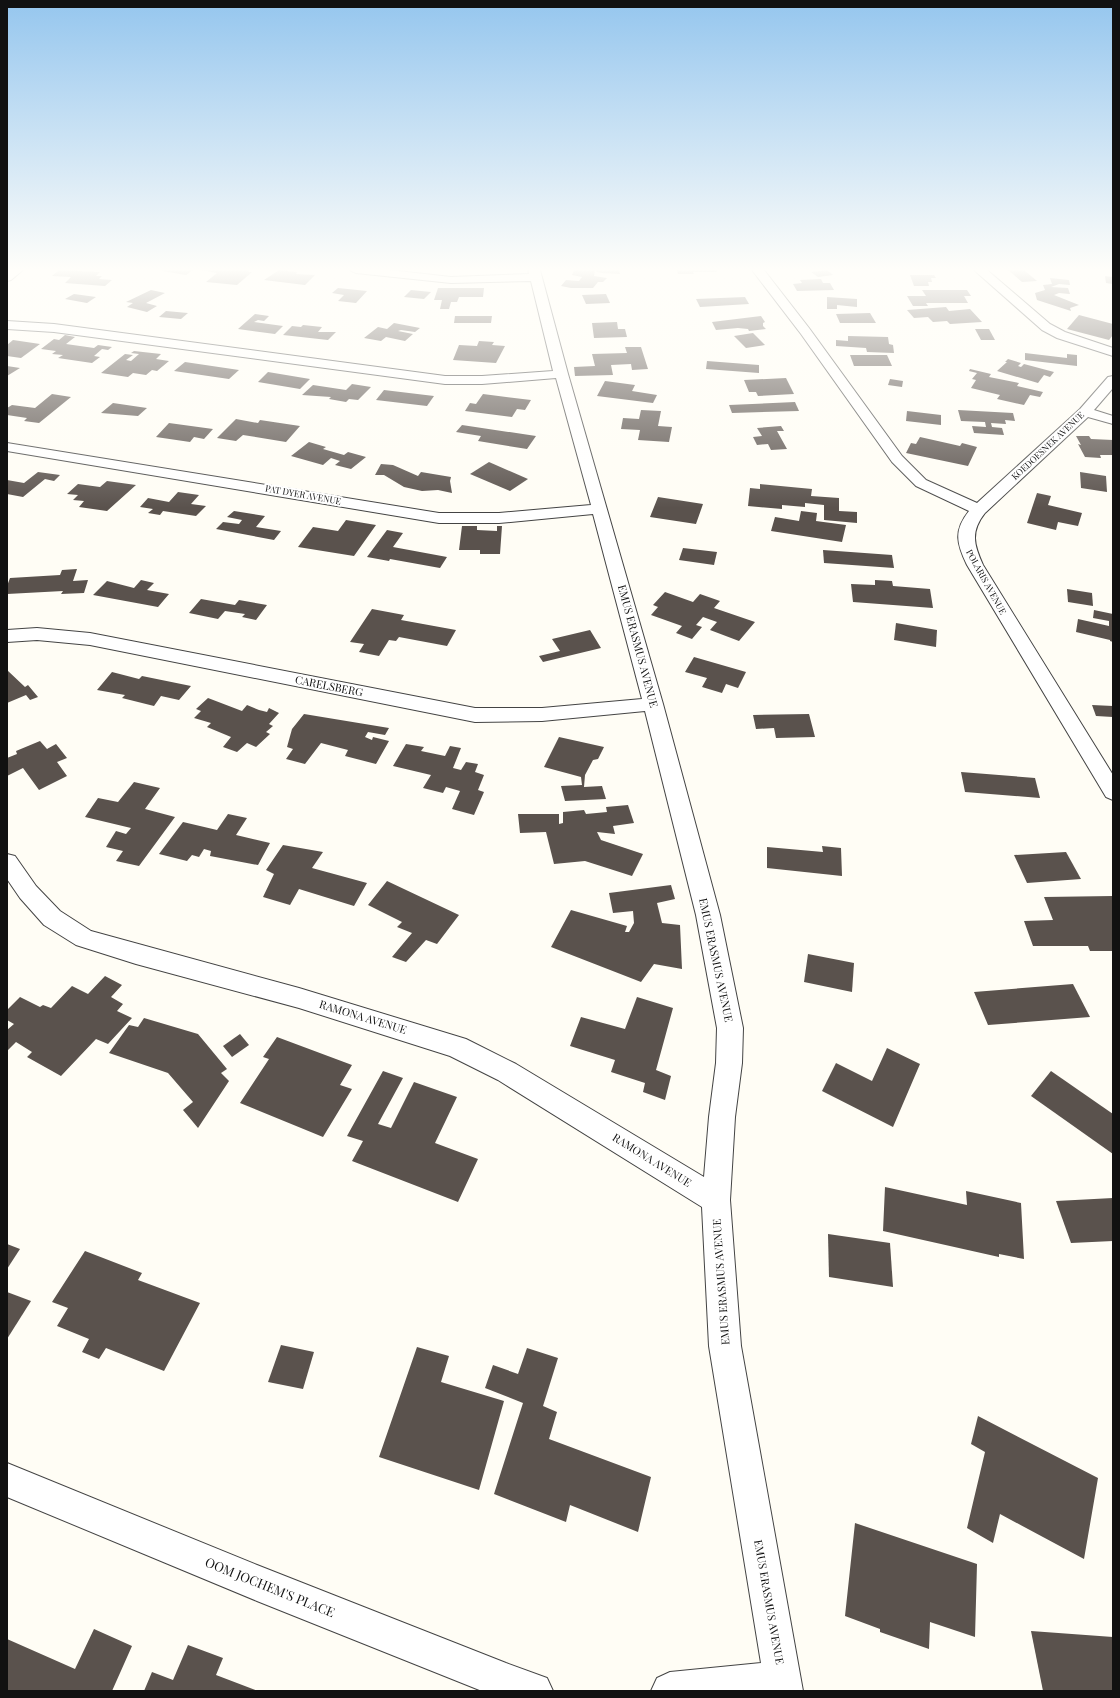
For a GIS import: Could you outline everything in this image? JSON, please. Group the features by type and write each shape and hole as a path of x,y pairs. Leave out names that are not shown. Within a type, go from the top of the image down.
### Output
{"street":[{"path":"214,349 446,380 482,380 561,374"},
{"name":"EMUS ERASMUS AVENUE","path":"554,349 600,508 708,915 730,1028 729,1063 722,1117 716,1200 725,1346 783,1685"},
{"path":"818,349 897,459 921,483 979,510"},
{"name":"KOEDOESNEK AVENUE","path":"979,510 1085,412 1113,380"},
{"path":"1085,412 1113,420"},
{"name":"PAT DYER AVENUE","path":"7,447 198,477 439,518 463,520 600,508"},
{"name":"POLARIS AVENUE","path":"979,510 970,521 967,533 966,546 974,565 1113,792"},
{"name":"CARELSBERG","path":"7,636 37,634 90,639 475,715 504,717 528,716 653,704"},
{"name":"RAMONA AVENUE","path":"7,862 28,892 52,918 84,938 136,954 299,998 457,1047 507,1072 716,1200"},
{"name":"OOM JOCHEM'S PLACE","path":"7,1480 257,1583 506,1682 534,1691"},
{"path":"670,1691 783,1685"}],"building":[{"path":"7,349 33,349 21,358 7,356"},
{"path":"43,349 102,349 94,356 100,357 92,363 58,358 63,355 52,354 56,351"},
{"path":"457,349 503,349 496,363 453,360"},
{"path":"626,349 642,349 648,369 632,370 631,364 611,365 613,375 575,376 574,367 595,366 592,354 627,353"},
{"path":"866,349 894,349 894,353 867,352"},
{"path":"134,351 161,354 156,359 169,361 157,371 152,370 146,375 133,373 128,377 101,373 125,354 133,355 126,360 131,361 139,354 131,353"},
{"path":"1025,353 1067,358 1067,354 1077,355 1077,366 1025,360"},
{"path":"850,355 887,355 892,366 854,366"},
{"path":"1008,359 1021,363 1018,366 1021,367 1024,364 1054,372 1050,377 1044,375 1038,383 997,371 1007,362 1005,362"},
{"path":"707,361 759,365 759,373 706,369"},
{"path":"185,362 239,370 229,379 174,371"},
{"path":"7,366 20,368 7,376"},
{"path":"970,369 991,374 989,377 1019,383 1017,386 1043,392 1040,397 1030,395 1024,405 997,399 1000,395 971,388 976,380 972,379 977,373 969,371"},
{"path":"268,372 310,379 300,389 258,382"},
{"path":"786,378 794,394 758,396 756,392 749,392 744,380"},
{"path":"890,379 903,381 902,387 888,385"},
{"path":"605,381 635,385 632,391 657,395 653,403 597,396"},
{"path":"352,384 371,387 358,400 349,399 346,402 329,399 331,397 302,395 313,385 346,390"},
{"path":"384,390 434,396 427,406 376,400"},
{"path":"52,394 71,397 39,423 24,421 27,418 7,415 7,408 12,405 35,408"},
{"path":"483,394 531,400 525,410 517,409 512,417 465,411 470,403 476,404"},
{"path":"795,402 799,411 732,413 729,405"},
{"path":"113,403 147,408 138,416 101,413"},
{"path":"641,410 661,411 658,426 672,427 669,442 638,440 640,430 621,429 623,418 639,419"},
{"path":"958,410 1013,413 1015,421 1005,420 1006,424 991,423 992,427 1002,428 1004,435 974,433 972,426 986,427 985,422 961,421"},
{"path":"907,411 941,415 941,425 906,421"},
{"path":"236,419 258,423 260,420 300,426 286,442 243,435 236,441 217,438"},
{"path":"169,423 213,429 204,439 194,437 190,442 156,437"},
{"path":"462,425 536,436 527,449 478,441 481,436 456,432"},
{"path":"781,426 784,431 777,431 787,449 771,450 768,444 757,445 753,437 762,436 757,428"},
{"path":"1076,436 1089,436 1091,439 1113,440 1113,455 1100,455 1101,458 1085,457 1078,444 1081,445"},
{"path":"920,437 960,446 962,443 977,447 968,466 906,453 911,443 916,444"},
{"path":"309,442 326,447 323,449 344,455 348,452 366,457 351,469 335,465 340,461 331,458 323,465 291,456"},
{"path":"489,462 528,479 510,491 470,474"},
{"path":"381,464 393,465 418,476 421,472 451,477 450,481 452,493 438,490 422,491 404,487 384,475 375,475"},
{"path":"38,472 60,475 54,481 45,479 23,497 7,494 7,480 24,483"},
{"path":"1080,472 1106,476 1107,492 1081,488"},
{"path":"107,481 136,485 107,511 79,507 84,501 73,500 78,495 67,494 78,484 100,487"},
{"path":"760,484 812,489 811,496 839,498 839,511 857,512 857,523 824,520 824,505 805,503 805,507 782,505 782,509 748,506 750,488 760,489"},
{"path":"178,492 199,495 191,504 206,506 196,516 163,511 160,515 148,513 153,509 140,507 148,498 169,502"},
{"path":"1037,493 1051,496 1048,505 1082,513 1078,526 1058,522 1056,530 1027,523"},
{"path":"658,497 703,504 696,524 650,517"},
{"path":"234,511 265,516 256,527 281,531 274,540 216,529 223,522 239,524 242,520 227,517"},
{"path":"801,511 817,513 816,521 846,525 842,542 771,531 775,517 799,521"},
{"path":"346,520 376,525 354,556 298,547 313,527 338,531"},
{"path":"462,526 477,526 477,530 497,531 497,526 502,526 500,554 480,554 480,550 459,550"},
{"path":"387,530 403,533 393,547 447,557 440,568 390,559 389,561 367,557"},
{"path":"683,548 717,552 714,565 679,560"},
{"path":"823,550 892,555 894,568 824,563"},
{"path":"77,569 73,581 88,580 84,593 61,594 63,591 7,594 7,586 10,578 60,575 62,570"},
{"path":"141,580 154,583 147,590 169,594 158,607 93,595 107,581 134,588"},
{"path":"875,580 892,581 893,586 930,589 933,608 853,602 851,584 875,585"},
{"path":"1067,589 1092,593 1093,606 1068,602"},
{"path":"665,592 693,602 700,594 720,601 714,608 755,622 739,641 710,630 717,622 703,617 696,625 702,627 692,639 676,633 682,626 651,615 658,607 653,605"},
{"path":"201,599 235,605 239,600 267,605 256,620 242,617 245,614 225,611 218,619 189,613"},
{"path":"372,609 404,615 401,620 456,630 447,646 399,637 396,641 389,640 379,656 359,652 364,644 350,642"},
{"path":"1094,610 1113,614 1113,642 1076,632 1078,619 1109,626 1109,621 1093,618"},
{"path":"896,623 937,630 936,647 894,640"},
{"path":"590,630 601,648 543,662 539,656 560,651 552,639"},
{"path":"694,657 746,672 738,688 726,684 722,693 702,687 707,678 685,672"},
{"path":"7,670 25,687 28,685 38,697 30,700 26,695 7,703"},
{"path":"112,672 139,679 142,676 191,686 179,700 161,696 154,706 122,698 125,695 97,690"},
{"path":"208,698 242,711 247,705 267,712 269,708 279,713 269,724 273,726 266,732 270,734 256,747 247,743 237,752 223,747 231,737 207,727 211,723 194,718 201,711 196,709"},
{"path":"1092,705 1113,706 1113,717 1096,716"},
{"path":"304,714 389,728 385,735 368,732 365,737 372,740 373,737 389,741 376,764 345,756 348,750 321,743 305,764 286,759 293,749 287,747 292,729"},
{"path":"809,714 815,737 776,738 774,728 756,729 753,715"},
{"path":"559,737 604,747 598,759 593,760 585,775 584,787 602,786 606,799 565,801 561,786 582,785 581,777 544,767"},
{"path":"40,741 47,749 56,744 67,758 57,762 67,776 39,790 23,768 7,776 7,758 17,754 16,751"},
{"path":"406,744 424,747 421,751 445,756 450,746 461,748 453,768 461,770 466,762 478,764 475,772 484,775 478,790 484,792 474,815 452,809 460,791 446,787 443,793 423,788 431,775 393,766"},
{"path":"961,772 1035,778 1040,798 965,792"},
{"path":"134,782 160,788 145,809 175,817 139,866 116,861 123,851 106,847 116,831 126,834 131,828 85,817 98,798 118,802"},
{"path":"628,805 634,823 613,826 615,834 597,832 601,840 643,854 632,876 585,861 554,864 546,832 520,833 518,814 559,814 559,824 563,823 563,812 584,810 586,814 607,812 606,807"},
{"path":"228,814 247,818 236,835 270,843 258,865 210,856 211,851 204,849 199,857 192,855 187,861 159,854 183,822 217,830"},
{"path":"283,845 323,852 312,868 367,883 354,906 299,889 290,905 263,897 274,874 266,870"},
{"path":"822,846 841,848 842,876 767,868 767,847 823,852"},
{"path":"1066,852 1081,879 1027,883 1014,855"},
{"path":"387,881 459,915 437,944 426,940 406,962 392,957 412,933 397,927 402,922 368,905"},
{"path":"671,885 675,899 657,903 662,923 680,925 682,969 654,964 641,982 551,947 571,910 627,926 625,932 629,932 634,923 633,911 613,913 609,893"},
{"path":"1113,896 1113,951 1090,951 1088,946 1033,946 1024,921 1053,920 1044,897"},
{"path":"808,954 854,963 852,992 804,982"},
{"path":"105,976 122,985 111,997 123,1004 117,1011 132,1018 108,1044 96,1039 61,1076 27,1057 32,1052 16,1042 7,1051 7,1030 14,1024 7,1020 7,1010 20,997 40,1007 43,1005 51,1008 72,986 88,994"},
{"path":"1073,984 1090,1017 988,1025 974,992"},
{"path":"637,997 673,1008 656,1070 671,1076 665,1100 643,1092 645,1083 611,1072 615,1060 570,1046 581,1017 625,1029"},
{"path":"144,1018 198,1034 227,1069 221,1073 229,1081 198,1128 183,1110 193,1102 168,1073 109,1053 129,1025 138,1027"},
{"path":"240,1034 249,1045 232,1057 223,1046"},
{"path":"277,1037 352,1065 340,1085 352,1089 323,1137 240,1103 269,1059 263,1057"},
{"path":"887,1048 920,1064 893,1127 822,1091 836,1063 872,1081"},
{"path":"383,1071 403,1078 378,1124 391,1128 414,1082 457,1097 435,1143 478,1159 458,1202 352,1161 363,1141 347,1136"},
{"path":"1051,1071 1113,1114 1113,1154 1031,1096"},
{"path":"885,1187 967,1205 966,1191 1021,1203 1024,1259 999,1254 999,1257 883,1231"},
{"path":"1113,1198 1113,1241 1071,1243 1056,1201"},
{"path":"828,1234 890,1243 893,1287 829,1277"},
{"path":"7,1244 20,1249 7,1269"},
{"path":"85,1251 142,1273 138,1280 200,1303 164,1371 106,1348 99,1359 82,1352 89,1339 57,1326 68,1308 52,1302"},
{"path":"7,1292 31,1301 7,1339"},
{"path":"281,1345 314,1352 303,1389 268,1382"},
{"path":"417,1347 449,1356 441,1382 504,1401 479,1490 379,1457"},
{"path":"527,1348 558,1358 543,1406 557,1412 549,1439 651,1477 638,1532 570,1505 566,1522 494,1494 523,1403 485,1388 493,1365 518,1374"},
{"path":"978,1416 1098,1478 1084,1559 1000,1514 993,1543 967,1528 985,1452 971,1444"},
{"path":"855,1523 977,1564 975,1637 930,1622 929,1649 880,1632 880,1629 845,1616"},
{"path":"94,1629 132,1646 112,1691 7,1691 7,1639 75,1669"},
{"path":"1031,1631 1113,1637 1113,1691 1043,1691"},
{"path":"188,1645 223,1658 216,1675 258,1691 144,1691 152,1672 173,1680"}]}
